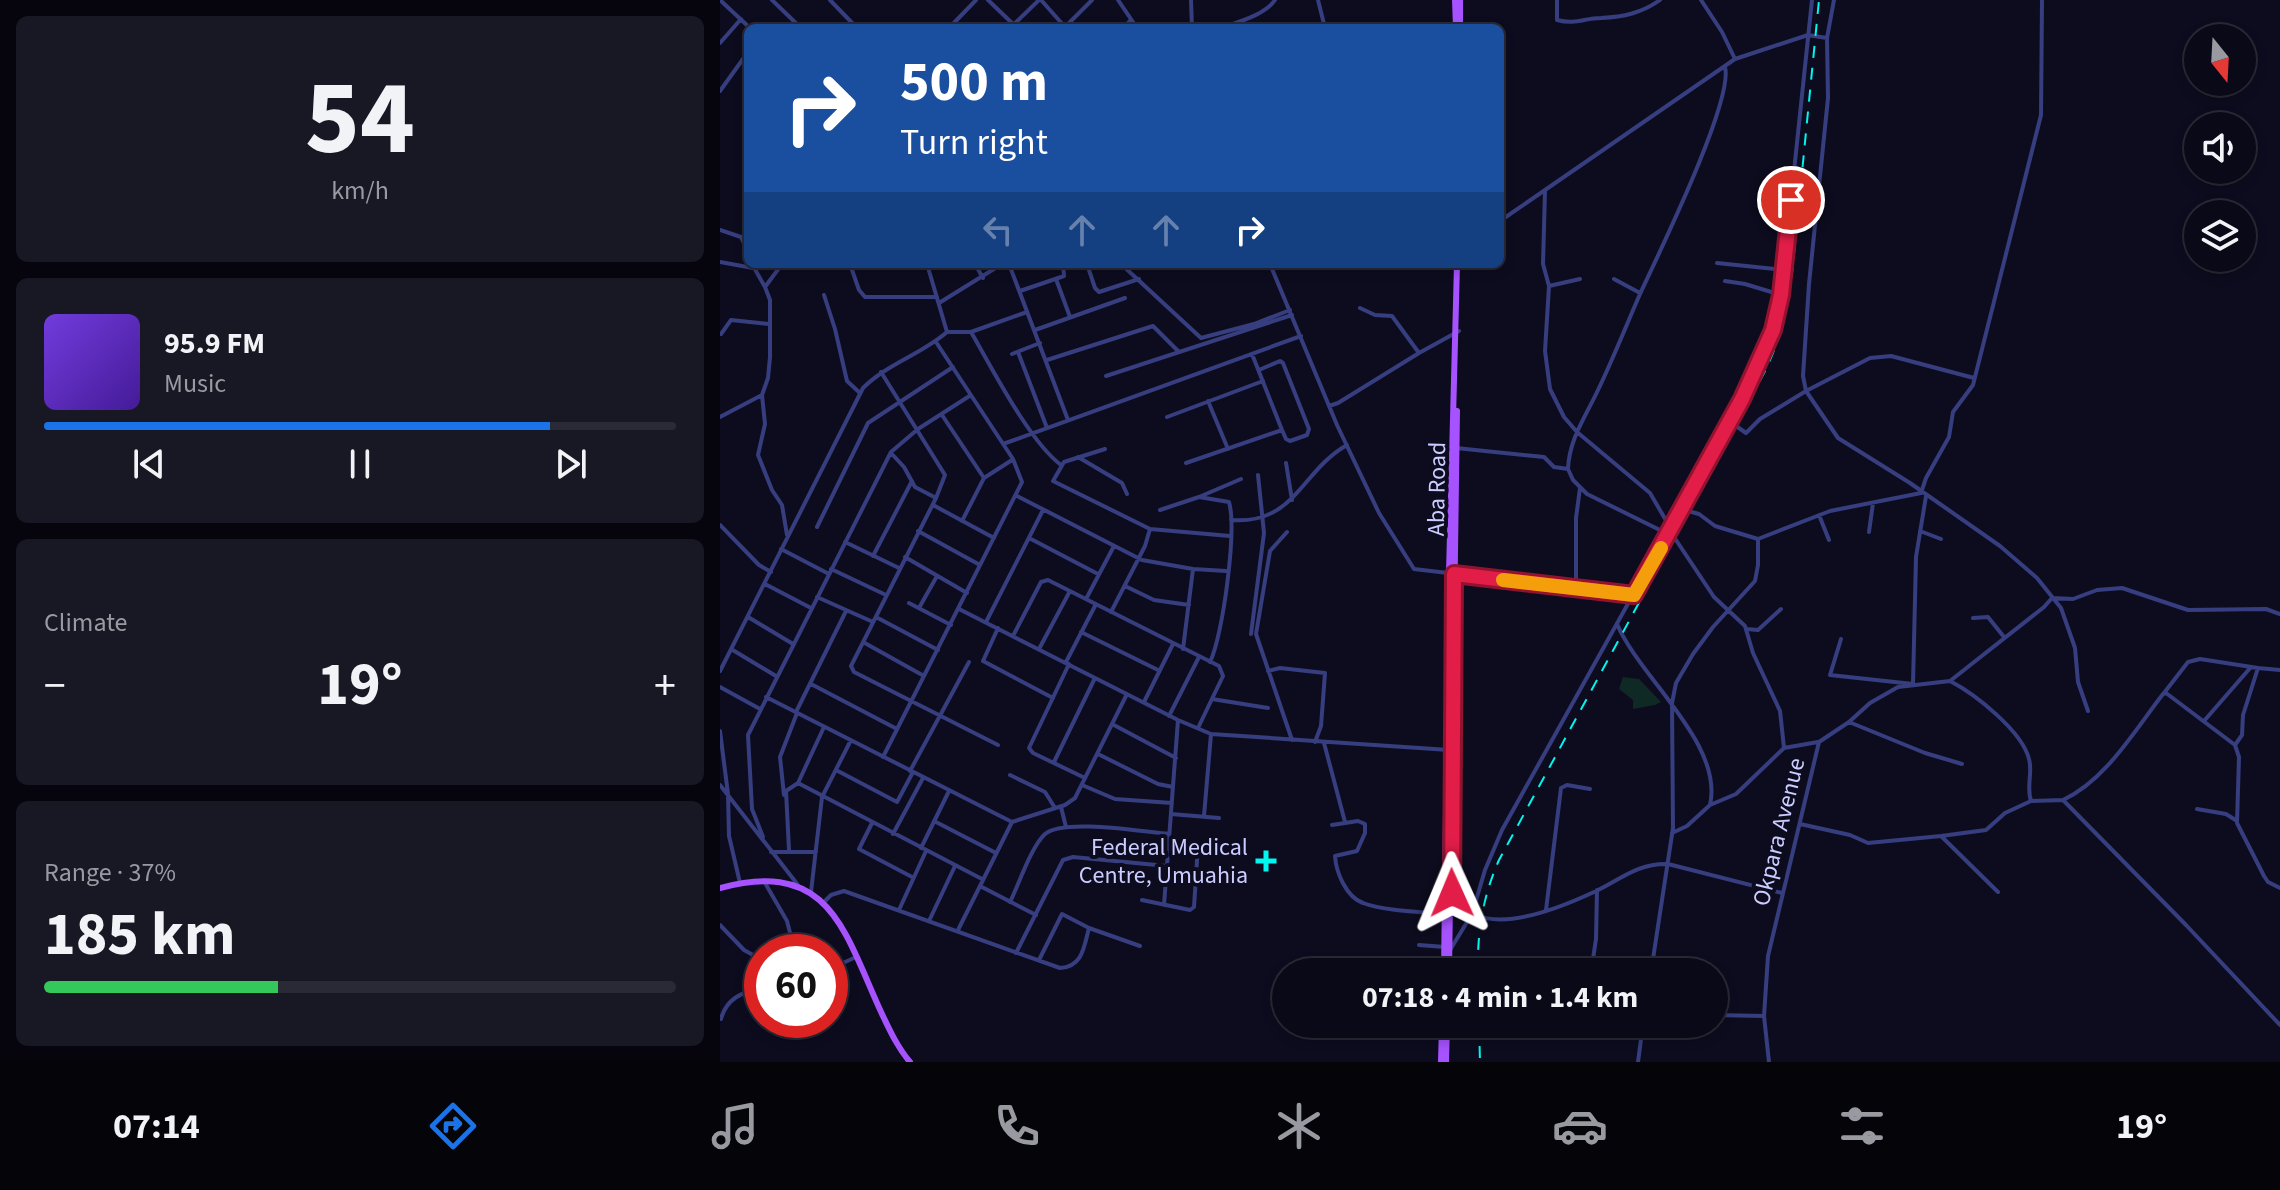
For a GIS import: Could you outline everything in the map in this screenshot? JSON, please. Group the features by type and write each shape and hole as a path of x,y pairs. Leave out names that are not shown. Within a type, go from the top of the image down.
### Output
{"main road":[{"path":"1458,0 1458,24"},
{"path":"1455,392 1459,268"},
{"name":"Aba Road","path":"1451,574 1455,392"},
{"name":"Aba Road","path":"1447,949 1455,392"},
{"name":"Aba Road","path":"1447,958 1451,898 1449,750"},
{"path":"720,888 764,881 798,885 811,892 838,922 896,1043 910,1062"},
{"path":"1443,1062 1444,1038"}],"street":[{"path":"720,0 746,24"},
{"path":"772,0 797,24"},
{"path":"830,0 853,24"},
{"path":"953,24 976,0"},
{"path":"988,0 1009,24"},
{"path":"1013,24 1040,0 1061,24"},
{"path":"1068,24 1092,0"},
{"path":"1118,0 1134,24"},
{"path":"1191,0 1192,24"},
{"path":"1230,24 1263,10 1275,0"},
{"path":"1318,0 1324,24"},
{"path":"1557,0 1556,18 1559,21 1583,22 1640,12 1660,0"},
{"path":"1701,0 1735,59"},
{"path":"1419,945 1447,949 1461,936 1502,830 1670,531 1773,330 1784,270 1812,0"},
{"path":"1834,0 1827,38 1828,98 1809,284 1803,376 1806,391 1838,438 1910,483 2024,565 2061,608 2071,636 2078,682 2088,711"},
{"path":"1841,639 1830,675 1913,684 1916,557 1926,478 1949,437 1953,412 1973,385 2041,115 2042,0"},
{"path":"720,43 741,19"},
{"path":"1127,24 1131,20"},
{"path":"1504,218 1735,59 1808,35 1827,38"},
{"path":"720,91 744,61"},
{"path":"1670,531 1580,488 1568,469 1569,452 1713,125 1727,80 1725,67"},
{"path":"1545,191 1543,264 1549,286 1546,371 1550,389 1564,417 1577,432 1650,493 1700,579 1747,629 1753,653 1780,711 1784,748"},
{"path":"720,230 741,237 744,243"},
{"path":"720,262 744,265"},
{"path":"1717,263 1784,270"},
{"path":"754,268 770,300 770,357 762,395 765,424 758,455 772,490 782,505 787,537"},
{"path":"765,287 779,268"},
{"path":"851,268 859,290 865,297 938,300 997,268"},
{"path":"928,268 947,332"},
{"path":"977,268 983,278"},
{"path":"1011,268 1068,420"},
{"path":"1020,291 1056,279 1065,274 1064,268"},
{"path":"1088,268 1095,288 1102,293 1106,305"},
{"path":"1126,268 1201,338 1291,312"},
{"path":"1272,268 1347,446 1386,524 1414,569 1634,595"},
{"path":"1056,279 1070,317"},
{"path":"1102,293 1139,279"},
{"path":"1549,286 1580,279"},
{"path":"1614,279 1640,293"},
{"path":"1725,281 1781,295"},
{"path":"824,295 847,381 860,393"},
{"path":"1035,330 1125,298"},
{"path":"1360,308 1375,315 1392,316 1419,353"},
{"path":"720,671 860,393 881,372 936,342 947,332 971,332 1027,312"},
{"path":"1106,376 1291,312"},
{"path":"721,334 731,320 769,324"},
{"path":"1047,360 1153,326 1179,352"},
{"path":"971,332 1033,433 1049,456 1061,465"},
{"path":"1003,444 1301,336"},
{"path":"1329,406 1419,353 1457,336"},
{"path":"883,757 1017,496 1022,478 1013,459 936,342"},
{"path":"1012,354 1040,343"},
{"path":"1018,352 1047,428"},
{"path":"1252,354 1286,439 1290,441 1307,435 1309,431 1283,363 1280,361 1259,370"},
{"path":"1729,421 1746,433 1760,419 1806,391 1879,356 1891,356 1974,378"},
{"path":"817,527 868,423 953,367"},
{"path":"881,372 945,475 862,642 852,669 998,745"},
{"path":"1167,417 1263,381"},
{"path":"720,417 762,395"},
{"path":"798,885 779,857 771,852 752,809 747,740 776,676 891,452 918,429 971,395"},
{"path":"1208,401 1228,449"},
{"path":"942,415 984,478"},
{"path":"1186,463 1282,430"},
{"path":"1231,520 1262,519 1292,500 1331,455 1347,446"},
{"path":"1456,448 1542,456 1554,467 1568,469"},
{"path":"1105,449 1061,465 1053,481 1150,529 1230,536"},
{"path":"891,452 915,487 936,498"},
{"path":"1078,457 1122,483 1127,494"},
{"path":"962,521 984,478 1013,459"},
{"path":"1286,463 1292,500"},
{"path":"1251,634 1263,548 1258,475"},
{"path":"1160,510 1241,479"},
{"path":"873,556 912,481"},
{"path":"1576,589 1576,518 1580,488"},
{"path":"1681,509 1699,514 1715,526 1758,539 1819,515 1924,494"},
{"path":"1017,496 1149,563 1227,571"},
{"path":"1199,497 1226,501 1231,520 1218,640 1210,662"},
{"path":"1869,532 1873,503"},
{"path":"932,504 994,538"},
{"path":"986,622 1043,510"},
{"path":"1819,515 1829,540"},
{"path":"720,525 759,565 771,572"},
{"path":"1111,612 1139,559 1150,529"},
{"path":"918,531 980,565"},
{"path":"1920,531 1941,539"},
{"path":"1287,532 1270,551 1256,634 1292,740"},
{"path":"1029,538 1098,574"},
{"path":"1653,958 1672,833 1672,703 1676,683 1727,610 1755,581 1758,539"},
{"path":"845,542 899,568"},
{"path":"1086,599 1114,546"},
{"path":"781,549 886,595"},
{"path":"905,557 967,593"},
{"path":"1183,649 1193,569"},
{"path":"919,608 937,576"},
{"path":"1012,636 1043,580 1048,580 1219,666 1223,674 1198,728"},
{"path":"765,584 811,608"},
{"path":"1125,586 1154,600 1189,605"},
{"path":"2052,598 2073,599 2097,590 2122,588 2188,610 2266,609 2280,614"},
{"path":"1039,649 1070,591"},
{"path":"817,597 846,611 874,619 938,650"},
{"path":"2031,801 2028,791 2031,768 2026,750 1993,713 1950,681 2052,598"},
{"path":"909,603 951,625"},
{"path":"1085,778 1033,753 1029,748 1096,604"},
{"path":"959,609 1169,716 1211,734 1449,750"},
{"path":"1747,629 1758,630 1781,609"},
{"path":"789,850 780,757 796,713 846,611"},
{"path":"748,617 793,644"},
{"path":"1973,618 1988,617 2004,637"},
{"path":"1617,624 1630,650 1672,703 1707,766 1712,785 1710,805"},
{"path":"998,628 983,661 1053,698"},
{"path":"1081,632 1158,670"},
{"path":"862,642 924,676"},
{"path":"1144,702 1173,644"},
{"path":"731,649 776,676"},
{"path":"720,655 726,658"},
{"path":"1169,716 1199,657"},
{"path":"1800,824 1850,835 1868,843 1986,830 2005,813 2031,801 2063,800 2078,794 2118,753 2188,662 2200,659 2280,670"},
{"path":"836,770 897,802 969,662"},
{"path":"2204,721 2254,667"},
{"path":"2235,745 2242,735 2243,715 2254,667"},
{"path":"1268,671 1280,668 1325,673 1321,726 1315,742"},
{"path":"1054,762 1095,678"},
{"name":"Okpara Avenue","path":"1769,1062 1764,1016 1768,956 1819,742 1870,703 1898,687 1950,681"},
{"path":"810,684 897,729"},
{"path":"720,687 760,709"},
{"path":"2164,693 2235,745 2239,757 2237,821 2241,836 2268,882 2280,888"},
{"path":"766,697 1012,822 1061,807 1075,798 1127,694"},
{"path":"1212,699 1268,708"},
{"path":"1164,905 1178,720"},
{"path":"1849,722 1925,753 1962,764"},
{"path":"1112,724 1176,758"},
{"path":"785,798 786,791 798,783 824,727"},
{"path":"720,731 728,794 727,819 740,883"},
{"path":"1204,816 1211,734"},
{"path":"811,892 822,797 851,740"},
{"path":"1672,833 1687,826 1710,805 1736,794 1784,748 1819,742"},
{"path":"1324,743 1345,822"},
{"path":"1098,754 1158,784 1173,787"},
{"path":"1010,775 1045,792 1055,809"},
{"path":"893,834 923,778"},
{"path":"798,783 982,879"},
{"path":"720,785 763,837"},
{"path":"1082,785 1109,798 1172,803"},
{"path":"1546,910 1560,792 1567,785 1590,789"},
{"path":"899,910 949,791"},
{"path":"2063,800 2197,935 2280,1025"},
{"path":"1061,807 1066,827"},
{"path":"2197,809 2226,814 2237,821"},
{"path":"1171,814 1219,818"},
{"path":"934,821 996,853"},
{"path":"958,931 1012,822"},
{"path":"1332,825 1362,822 1365,827 1357,851 1335,856 1340,877 1356,899 1402,910 1446,914"},
{"path":"872,823 859,849 912,877"},
{"path":"1010,902 1042,836 1050,831 1066,827 1169,834"},
{"path":"1941,836 1998,892"},
{"path":"1168,842 1216,845"},
{"path":"1142,900 1190,910 1194,907 1198,845"},
{"path":"771,852 816,852"},
{"path":"1016,953 1061,863 1068,858 1167,866"},
{"path":"1451,898 1461,902 1472,914 1499,920 1546,910 1597,890 1637,867 1668,864 1782,893"},
{"path":"929,921 955,866"},
{"path":"784,882 787,870"},
{"path":"764,881 785,916 790,934"},
{"path":"980,886 1036,915"},
{"path":"1593,958 1597,890"},
{"path":"823,903 831,895 844,891 1034,960 1044,954 1062,914 1089,928 1140,946"},
{"path":"720,925 744,950"},
{"path":"1039,958 1060,968 1076,964 1080,960 1089,928"},
{"path":"848,961 856,957"},
{"path":"721,1027 720,1019 728,1004 744,995"},
{"path":"1728,1015 1764,1016"},
{"path":"1638,1062 1641,1038"}],"green space":[{"path":"1623,677 1639,679 1661,702 1633,709 1633,700 1619,689"}],"railway":[{"path":"1478,958 1482,914 1499,860 1775,349 1786,312 1792,274 1819,0"},
{"path":"1479,1038 1480,1062"}],"slow traffic":[{"path":"1503,580 1634,595 1661,548"}],"place":[{"name":"Federal Medical Centre, Umuahia","path":"1266,861"}],"route":[{"path":"1452,893 1454,574 1634,595 1742,399 1773,330 1781,295 1791,200"}]}
